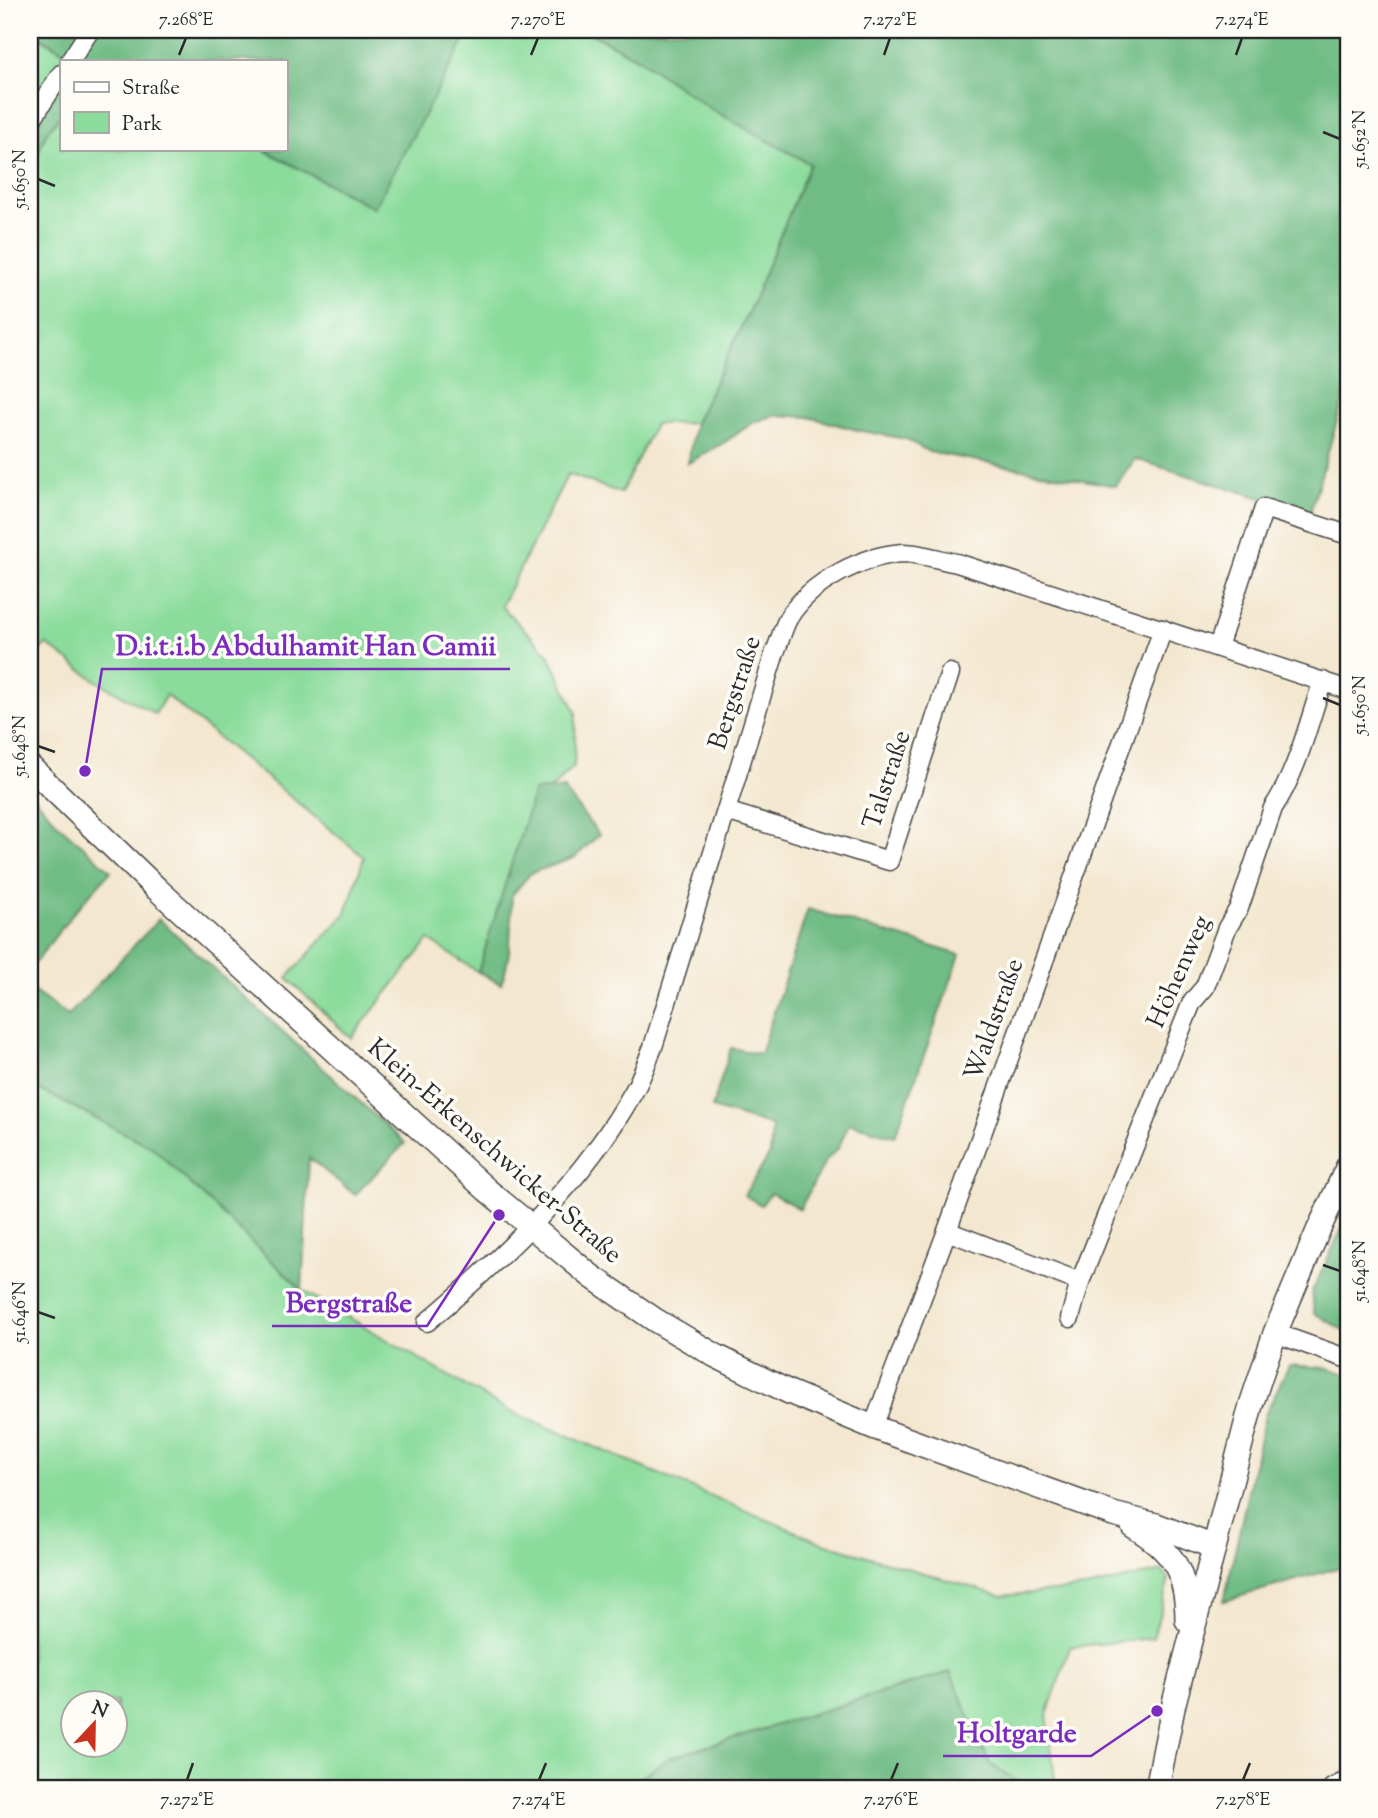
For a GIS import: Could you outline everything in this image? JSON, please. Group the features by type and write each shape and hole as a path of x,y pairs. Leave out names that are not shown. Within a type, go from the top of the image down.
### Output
{"street":[{"path":"71,60 90,30"},
{"path":"30,122 60,76"},
{"path":"1218,647 1264,508 1348,535"},
{"name":"Bergstraße","path":"428,1322 473,1283 585,1166 635,1090 653,1046 775,652 789,617 835,573 856,564 904,553 957,563 1348,690"},
{"name":"Waldstraße","path":"873,1427 947,1231 1163,629"},
{"name":"Talstraße","path":"726,811 889,861 950,673"},
{"name":"Höhenweg","path":"1070,1318 1080,1282 1192,1002 1205,987 1227,928 1239,908 1273,808 1287,783 1323,681"},
{"name":"Klein-Erkenschwicker-Straße","path":"30,767 157,889 529,1227 601,1283 655,1320 716,1356 789,1392 873,1427 1113,1514 1156,1525 1212,1554"},
{"path":"1157,1788 1174,1703 1237,1454 1275,1333 1348,1166"},
{"path":"947,1231 1080,1282"},
{"path":"1275,1333 1348,1359"},
{"name":"Klein-Erkenschwicker-Straße","path":"1113,1514 1155,1539 1212,1554"},
{"name":"Klein-Erkenschwicker-Straße","path":"1155,1539 1182,1574 1186,1595 1186,1655"},
{"path":"1332,1788 1348,1780"}],"green space":[{"path":"30,30 470,30 374,208 264,150 287,150 287,60 77,60"},
{"path":"470,30 585,30 639,59 711,109 810,164 748,313 695,423 655,424 621,493 568,474 501,606 548,653 576,712 574,766 528,812 478,972 429,940 351,1038 287,978 346,913 364,857 166,695 155,714 95,680 46,644 30,660 30,173 47,131 60,116 60,150 264,150 373,208"},
{"path":"585,30 1348,30 1348,383 1310,513 1135,459 1116,486 929,452 906,439 861,431 809,417 776,415 754,422 688,463 695,423 748,313 810,164 711,109 639,59"},
{"path":"30,32 77,60 60,60 60,80 30,137"},
{"path":"60,80 60,116 46,133 30,173 30,137"},
{"path":"564,789 599,835 574,858 531,873 512,895 509,950 501,984 478,972 534,791"},
{"path":"30,792 60,826 111,871 74,912 30,969"},
{"path":"808,909 960,955 895,1136 849,1123 838,1149 826,1160 800,1209 771,1193 761,1205 744,1195 770,1154 772,1126 712,1108 731,1048 760,1054"},
{"path":"159,919 405,1143 355,1195 309,1158 302,1290 152,1147 30,1085 30,989 68,1016"},
{"path":"30,1085 152,1147 302,1290 507,1410 820,1542 1001,1596 1085,1588 1162,1571 1169,1579 1153,1638 1070,1647 1047,1715 1056,1788 1028,1788 990,1764 949,1672 669,1758 625,1788 30,1788"},
{"path":"1348,1216 1348,1333 1314,1313 1312,1292"},
{"path":"1289,1365 1329,1368 1348,1375 1348,1565 1224,1601 1265,1415"},
{"path":"950,1672 990,1764 1028,1788 625,1788 669,1758"}],"place":[{"name":"D.i.t.i.b Abdulhamit Han Camii","path":"85,771"},
{"name":"Bergstraße","path":"499,1215"},
{"name":"Holtgarde","path":"1157,1711"}]}
